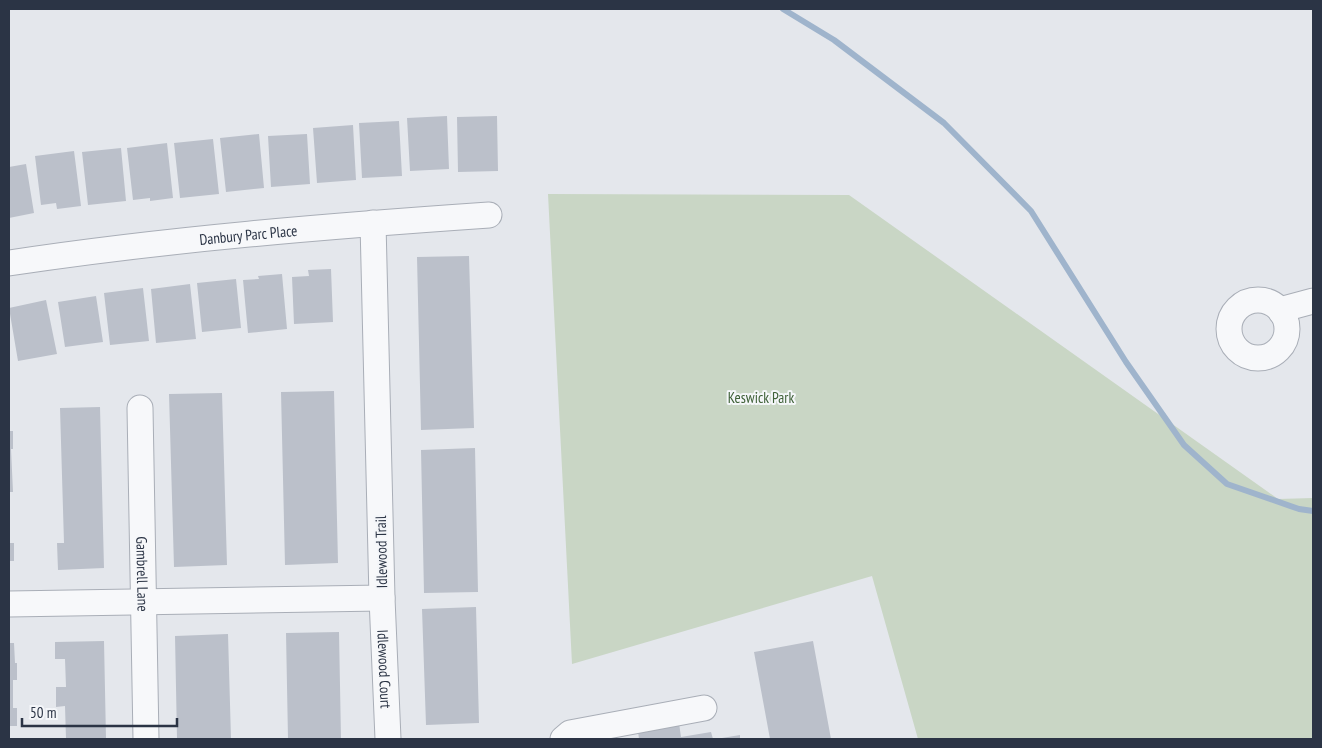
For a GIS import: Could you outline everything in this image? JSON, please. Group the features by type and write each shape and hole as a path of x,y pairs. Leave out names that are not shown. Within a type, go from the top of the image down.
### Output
{"street":[{"name":"Danbury Parc Place","path":"9,263 91,251 373,223 489,215"},
{"name":"Idlewood Trail","path":"9,604 382,598 373,223"},
{"path":"1281,312 1287,308 1313,301"},
{"name":"Gambrell Lane","path":"140,408 146,739"},
{"name":"Idlewood Court","path":"382,598 388,739"},
{"path":"563,739 570,733 704,708"}],"green space":[{"name":"Keswick Park","path":"548,194 849,195 1278,499 1313,498 1313,739 918,739 872,576 572,664"}],"building":[{"path":"447,116 449,169 410,171 407,118"},
{"path":"497,116 498,171 458,172 457,117"},
{"path":"399,121 402,176 362,178 359,123"},
{"path":"353,125 356,180 317,183 313,128"},
{"path":"259,134 264,188 226,192 220,138"},
{"path":"307,134 310,184 271,187 268,136"},
{"path":"213,139 219,194 180,198 174,143"},
{"path":"167,143 173,198 150,201 150,198 133,200 127,148"},
{"path":"121,148 126,201 88,205 82,152"},
{"path":"74,151 81,206 57,209 56,203 41,205 35,156"},
{"path":"26,164 34,213 9,218 9,167"},
{"path":"469,256 474,428 421,430 417,257"},
{"path":"331,269 333,322 294,324 292,277 309,276 308,270"},
{"path":"282,274 287,329 248,333 243,280 259,279 258,276"},
{"path":"236,279 241,328 202,332 197,283"},
{"path":"190,284 196,339 156,343 151,289"},
{"path":"143,288 149,341 110,345 104,293"},
{"path":"96,296 103,342 65,347 58,302"},
{"path":"46,300 57,354 18,361 9,308"},
{"path":"334,391 338,563 285,565 281,392"},
{"path":"222,393 227,565 174,567 169,394"},
{"path":"100,407 104,568 58,570 57,543 64,543 60,408"},
{"path":"9,431 13,431 13,449 11,449 13,492 9,492"},
{"path":"475,448 478,592 424,593 421,450"},
{"path":"9,543 14,543 14,561 9,561"},
{"path":"476,607 479,723 426,725 422,609"},
{"path":"339,632 341,739 288,739 286,633"},
{"path":"228,634 231,739 177,739 175,636"},
{"path":"104,641 106,739 66,739 65,706 56,707 56,687 66,687 65,659 55,659 55,642"},
{"path":"813,641 831,739 770,739 754,652"},
{"path":"9,643 14,643 15,663 17,663 17,680 13,680 13,708 17,708 17,726 9,726"},
{"path":"678,716 681,737 711,732 713,739 639,739 637,724"},
{"path":"740,735 740,739 722,739 722,738"}],"waterway":[{"path":"783,9 834,40 944,123 1031,211 1126,362 1184,445 1227,484 1299,509 1313,511"}]}
